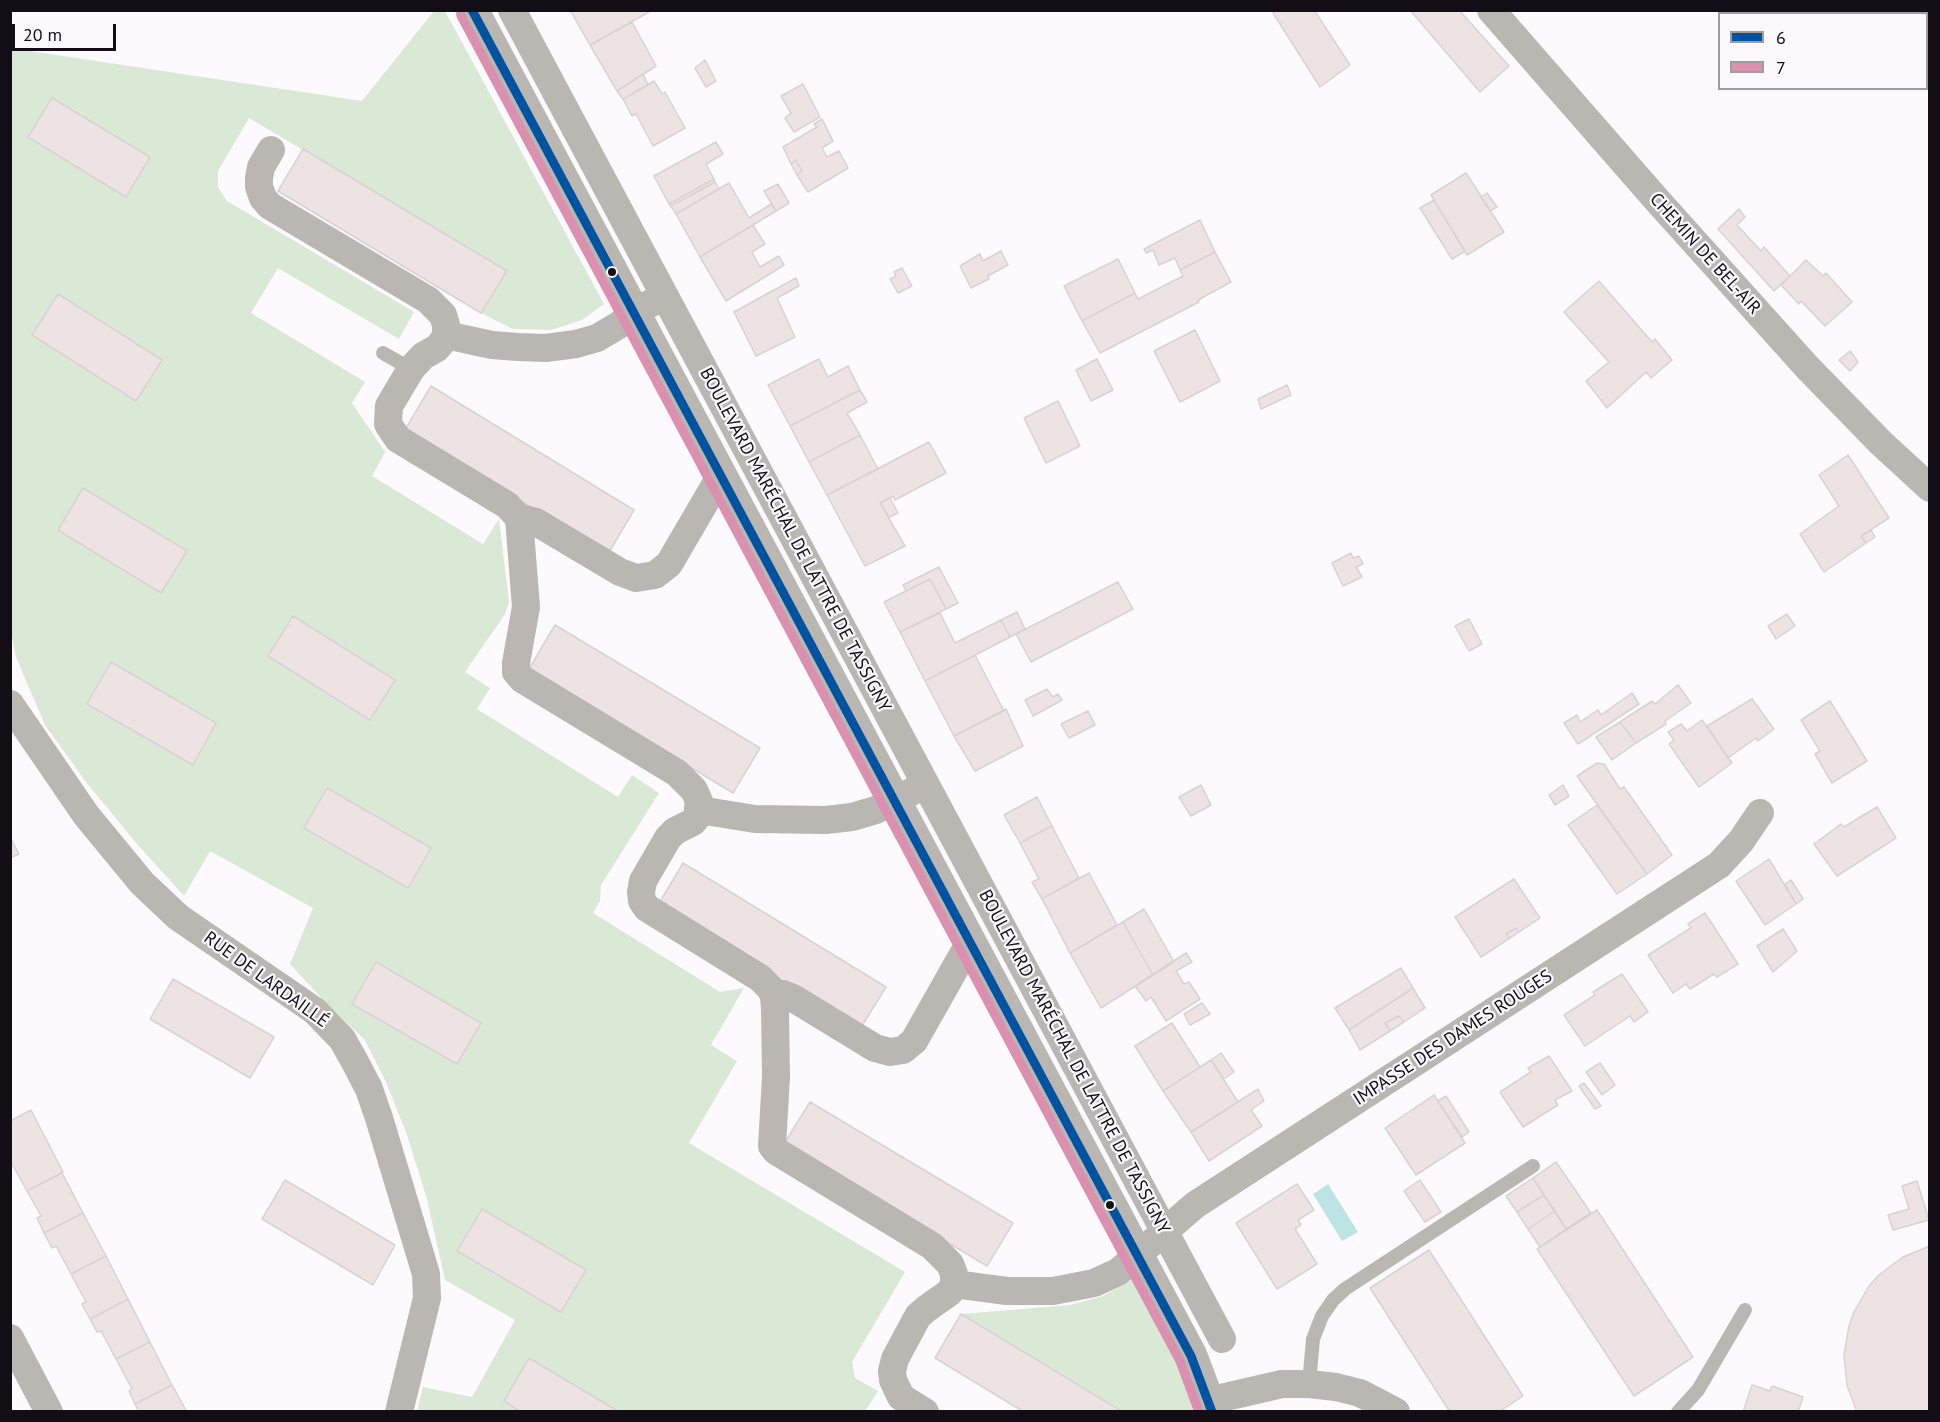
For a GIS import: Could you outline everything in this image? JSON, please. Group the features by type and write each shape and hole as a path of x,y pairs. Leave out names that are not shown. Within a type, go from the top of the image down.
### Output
{"street":[{"name":"BOULEVARD MARÉCHAL DE LATTRE DE TASSIGNY","path":"472,10 1191,1356 1210,1406"},
{"name":"BOULEVARD MARÉCHAL DE LATTRE DE TASSIGNY","path":"512,10 1222,1340"},
{"name":"CHEMIN DE BEL-AIR","path":"1491,10 1656,200 1807,367 1881,443 1929,488"},
{"path":"271,150 261,167 259,178 263,198 270,206 428,300 442,315 446,335 492,345 518,347 546,348 576,344 597,338 619,325 634,312 664,296"},
{"name":"BOULEVARD MARÉCHAL DE LATTRE DE TASSIGNY","path":"446,335 437,348 423,356 411,369 388,412 388,424 394,434 398,439 507,505 519,518 536,522 620,572 636,578 655,575 669,564 721,475"},
{"path":"519,518 526,607 516,672 522,680 677,773 694,790 699,801 699,810 693,822 675,831 668,838 643,881 642,901 647,908 767,982 774,996 776,1077 772,1146 776,1151 932,1246 950,1264 954,1274 954,1284 950,1292 918,1316 895,1359 892,1371 893,1380 901,1397 925,1412"},
{"name":"RUE DE LARDAILLÉ","path":"10,704 86,815 142,883 178,917 315,1011 342,1039 355,1062 369,1089 379,1118 426,1274 427,1298 399,1412"},
{"path":"699,810 755,819 826,820 876,810 925,785"},
{"name":"IMPASSE DES DAMES ROUGES","path":"1137,1255 1195,1205 1719,865 1741,841 1760,813"},
{"name":"BOULEVARD MARÉCHAL DE LATTRE DE TASSIGNY","path":"774,996 783,994 794,998 875,1048 890,1052 903,1050 914,1041 970,942"},
{"name":"BOULEVARD MARÉCHAL DE LATTRE DE TASSIGNY","path":"954,1284 1031,1292 1073,1288 1094,1283 1118,1272 1137,1255"},
{"path":"10,1338 49,1412"},
{"path":"1210,1406 1282,1384 1309,1384 1336,1386 1360,1393 1396,1412"}],"lane":[{"path":"383,353 411,369"},
{"path":"1309,1384 1313,1340 1322,1316 1333,1300 1346,1289 1533,1166"},
{"path":"1678,1412 1698,1390 1745,1310"}],"green space":[{"path":"434,11 445,11 604,304 582,320 551,330 513,329 481,313 507,271 249,118 218,171 218,187 227,201 414,312 399,339 278,268 251,313 365,382 352,403 385,452 372,476 483,544 499,519 509,602 505,614 465,672 490,688 477,709 618,797 632,775 659,793 601,885 600,901 593,913 720,992 744,988 711,1045 737,1061 689,1143 905,1272 852,1362 855,1378 878,1391 865,1411 417,1411 423,1387 472,1397 515,1320 445,1280 427,1199 407,1135 386,1082 365,1040 290,964 313,908 210,851 184,896 86,782 45,725 16,657 10,627 10,48 362,101"},
{"path":"1135,1278 1178,1358 1198,1411 1123,1411 961,1314 1070,1305 1103,1296"}],"water":[{"path":"1328,1184 1358,1232 1342,1241 1313,1194"}],"building":[{"path":"570,10 648,10 649,12 590,45"},
{"path":"1276,10 1314,10 1350,65 1320,87 1273,13"},
{"path":"1410,10 1459,10 1509,66 1480,92"},
{"path":"632,22 656,66 617,91 590,45"},
{"path":"705,60 716,81 706,87 695,68"},
{"path":"643,74 648,85 623,99 617,91"},
{"path":"654,81 662,94 665,92 685,128 653,146 636,114 632,116 623,99"},
{"path":"803,84 820,117 794,132 785,118 791,113 781,96"},
{"path":"52,98 150,157 126,197 28,137"},
{"path":"822,119 833,141 822,148 827,157 839,151 848,168 808,192 797,175 802,171 796,160 791,164 783,147 817,127 814,124"},
{"path":"716,142 723,154 706,164 714,179 669,204 654,176"},
{"path":"303,149 507,271 481,313 278,191"},
{"path":"796,160 802,171 797,175 791,164"},
{"path":"1466,173 1504,232 1467,255 1431,195"},
{"path":"714,179 715,182 671,206 669,204"},
{"path":"715,182 719,189 676,214 671,206"},
{"path":"729,183 749,218 771,204 776,211 700,257 676,214"},
{"path":"778,184 789,203 776,211 764,191"},
{"path":"1487,193 1497,207 1490,211 1481,197"},
{"path":"1434,200 1465,251 1452,259 1420,208"},
{"path":"1739,209 1745,217 1737,225 1761,251 1764,247 1790,276 1774,291 1718,229"},
{"path":"1200,220 1215,252 1180,270 1175,258 1159,265 1153,250 1146,253 1144,249"},
{"path":"753,225 765,244 752,252 760,267 779,256 784,265 726,301 700,257"},
{"path":"1001,251 1008,265 988,276 989,279 971,288 960,266 980,254 983,261"},
{"path":"1215,252 1231,282 1198,300 1199,302 1100,353 1082,321 1135,293 1138,299 1183,276 1180,270"},
{"path":"1118,259 1135,293 1082,321 1064,286"},
{"path":"1806,260 1823,276 1826,273 1852,302 1825,326 1801,301 1799,304 1781,285"},
{"path":"902,268 912,286 898,293 890,279 896,276 894,272"},
{"path":"796,278 799,286 777,298 795,337 756,356 734,312"},
{"path":"1599,281 1652,342 1655,339 1672,360 1651,378 1646,372 1607,408 1586,381 1609,362 1564,312"},
{"path":"58,294 162,360 136,401 32,335"},
{"path":"1195,330 1220,381 1180,402 1154,351"},
{"path":"1850,351 1858,362 1850,371 1839,360"},
{"path":"819,359 828,377 848,366 860,390 790,426 768,385"},
{"path":"1097,359 1113,390 1091,401 1076,370"},
{"path":"1287,385 1291,395 1261,409 1258,399"},
{"path":"431,386 634,510 608,554 405,430"},
{"path":"860,390 867,402 847,413 860,435 809,462 790,426"},
{"path":"1058,401 1080,446 1046,463 1024,418"},
{"path":"860,435 878,469 827,495 809,462"},
{"path":"929,442 946,473 895,500 893,496 880,503 905,546 865,566 827,495"},
{"path":"1848,455 1889,518 1861,536 1866,543 1824,572 1800,534 1839,506 1819,475"},
{"path":"83,488 187,551 161,593 58,530"},
{"path":"890,498 898,513 889,517 880,503"},
{"path":"1871,530 1875,537 1866,543 1861,536"},
{"path":"1351,553 1353,558 1359,556 1363,564 1356,567 1362,577 1343,586 1332,563"},
{"path":"939,567 958,603 946,609 930,579 906,591 903,585"},
{"path":"930,579 946,609 900,632 884,602"},
{"path":"1118,582 1133,609 1031,662 1016,634"},
{"path":"1017,612 1025,629 1010,637 1001,620"},
{"path":"940,613 955,643 1001,620 1010,637 925,681 900,632"},
{"path":"1787,614 1795,626 1776,639 1768,626"},
{"path":"293,616 395,680 370,720 268,656"},
{"path":"1469,619 1482,644 1469,651 1455,626"},
{"path":"555,625 760,748 733,793 529,669"},
{"path":"975,655 1004,711 954,736 925,681"},
{"path":"111,662 216,723 193,765 87,704"},
{"path":"1678,685 1691,703 1665,721 1666,724 1636,743 1620,722 1652,701 1655,704"},
{"path":"1047,689 1053,697 1058,694 1062,700 1033,716 1025,700"},
{"path":"1632,693 1639,704 1578,744 1564,723 1577,715 1580,722 1598,710 1601,715"},
{"path":"1752,699 1774,729 1758,741 1756,738 1728,758 1707,726"},
{"path":"1830,701 1867,761 1832,783 1815,754 1820,751 1801,720"},
{"path":"1006,709 1023,746 975,771 954,736"},
{"path":"1088,711 1095,725 1069,738 1061,724"},
{"path":"1702,720 1732,763 1699,787 1669,744 1674,740 1668,732 1681,724 1687,731"},
{"path":"1620,722 1636,743 1612,760 1596,737"},
{"path":"1597,763 1604,764 1620,789 1624,787 1672,855 1647,874 1577,776"},
{"path":"1201,785 1211,805 1191,816 1179,797"},
{"path":"1563,785 1569,796 1555,805 1549,795"},
{"path":"327,788 431,848 408,888 304,828"},
{"path":"1037,797 1052,826 1020,843 1004,815"},
{"path":"1597,805 1647,874 1617,894 1568,825"},
{"path":"1877,807 1896,838 1837,876 1814,844 1841,824 1844,827"},
{"path":"1052,826 1079,878 1042,899 1032,882 1039,879 1020,843"},
{"path":"10,837 19,854 10,858"},
{"path":"1769,859 1796,904 1765,925 1736,881"},
{"path":"683,863 886,987 860,1029 658,905"},
{"path":"1089,873 1117,925 1070,953 1042,899"},
{"path":"1514,879 1540,918 1519,932 1516,928 1506,934 1510,938 1481,957 1455,917"},
{"path":"1791,880 1803,899 1796,904 1785,884"},
{"path":"1144,909 1174,962 1153,975 1123,922"},
{"path":"1705,913 1738,964 1717,977 1714,974 1690,989 1686,984 1673,993 1648,955 1691,928 1688,924"},
{"path":"1123,922 1153,975 1101,1008 1070,953"},
{"path":"1516,928 1519,932 1510,938 1506,934"},
{"path":"1783,929 1797,951 1773,972 1757,946"},
{"path":"1186,953 1192,962 1176,971 1184,984 1189,982 1200,999 1166,1021 1151,997 1146,1001 1135,986"},
{"path":"376,962 481,1023 457,1064 352,1004"},
{"path":"1401,968 1413,988 1349,1030 1335,1008"},
{"path":"1622,974 1648,1012 1634,1022 1630,1016 1585,1046 1564,1015 1595,995 1593,992"},
{"path":"173,979 274,1037 250,1078 150,1019"},
{"path":"1413,988 1425,1008 1404,1022 1399,1016 1385,1023 1390,1031 1360,1050 1349,1030"},
{"path":"1202,1003 1210,1014 1190,1025 1184,1014"},
{"path":"1399,1016 1404,1022 1390,1031 1385,1023"},
{"path":"1172,1023 1200,1067 1163,1091 1135,1046"},
{"path":"1221,1053 1234,1072 1224,1079 1211,1060"},
{"path":"1549,1056 1572,1091 1555,1100 1558,1105 1523,1127 1500,1092 1531,1072 1528,1068"},
{"path":"1211,1060 1238,1102 1191,1132 1163,1091"},
{"path":"1600,1063 1615,1085 1602,1095 1586,1072"},
{"path":"1584,1083 1601,1106 1595,1109 1579,1086"},
{"path":"1258,1089 1264,1101 1251,1110 1262,1126 1209,1161 1191,1132"},
{"path":"1434,1095 1465,1143 1416,1175 1385,1128"},
{"path":"1446,1096 1469,1132 1462,1137 1438,1101"},
{"path":"810,1102 1013,1223 987,1266 784,1144"},
{"path":"31,1110 63,1172 27,1191 10,1160 10,1121"},
{"path":"1556,1162 1591,1213 1566,1229 1533,1178"},
{"path":"62,1173 83,1213 44,1233 37,1218 41,1216 27,1191"},
{"path":"1533,1178 1544,1195 1517,1212 1506,1196"},
{"path":"285,1180 395,1245 373,1285 262,1219"},
{"path":"1420,1180 1441,1212 1425,1222 1404,1191"},
{"path":"1917,1181 1929,1220 1893,1230 1888,1215 1909,1209 1902,1186"},
{"path":"1297,1184 1314,1210 1298,1220 1301,1225 1295,1229 1317,1264 1277,1289 1236,1223"},
{"path":"1544,1195 1555,1211 1528,1229 1517,1212"},
{"path":"482,1209 586,1270 561,1312 457,1251"},
{"path":"1597,1210 1693,1357 1634,1396 1537,1249"},
{"path":"1555,1211 1566,1229 1540,1247 1528,1229"},
{"path":"83,1213 106,1256 71,1274 56,1246 52,1248 44,1233"},
{"path":"1930,1246 1930,1412 1857,1412 1847,1385 1844,1355 1854,1312 1869,1286 1879,1275 1903,1257"},
{"path":"1429,1250 1523,1396 1499,1412 1450,1412 1370,1288"},
{"path":"106,1256 128,1299 90,1319 82,1304 86,1302 71,1274"},
{"path":"128,1299 150,1342 116,1359 101,1331 97,1332 90,1319"},
{"path":"961,1314 1123,1412 1024,1412 935,1358"},
{"path":"150,1342 172,1385 135,1404 129,1391 132,1389 116,1359"},
{"path":"529,1358 619,1412 521,1412 504,1401"},
{"path":"172,1385 187,1412 139,1412 135,1404"},
{"path":"1752,1385 1770,1391 1772,1386 1803,1397 1798,1412 1743,1412"}],"transit line":[{"name":"6","path":"472,10 1191,1356 1212,1412"},
{"name":"7","path":"461,16 1180,1361 1199,1412"}]}
